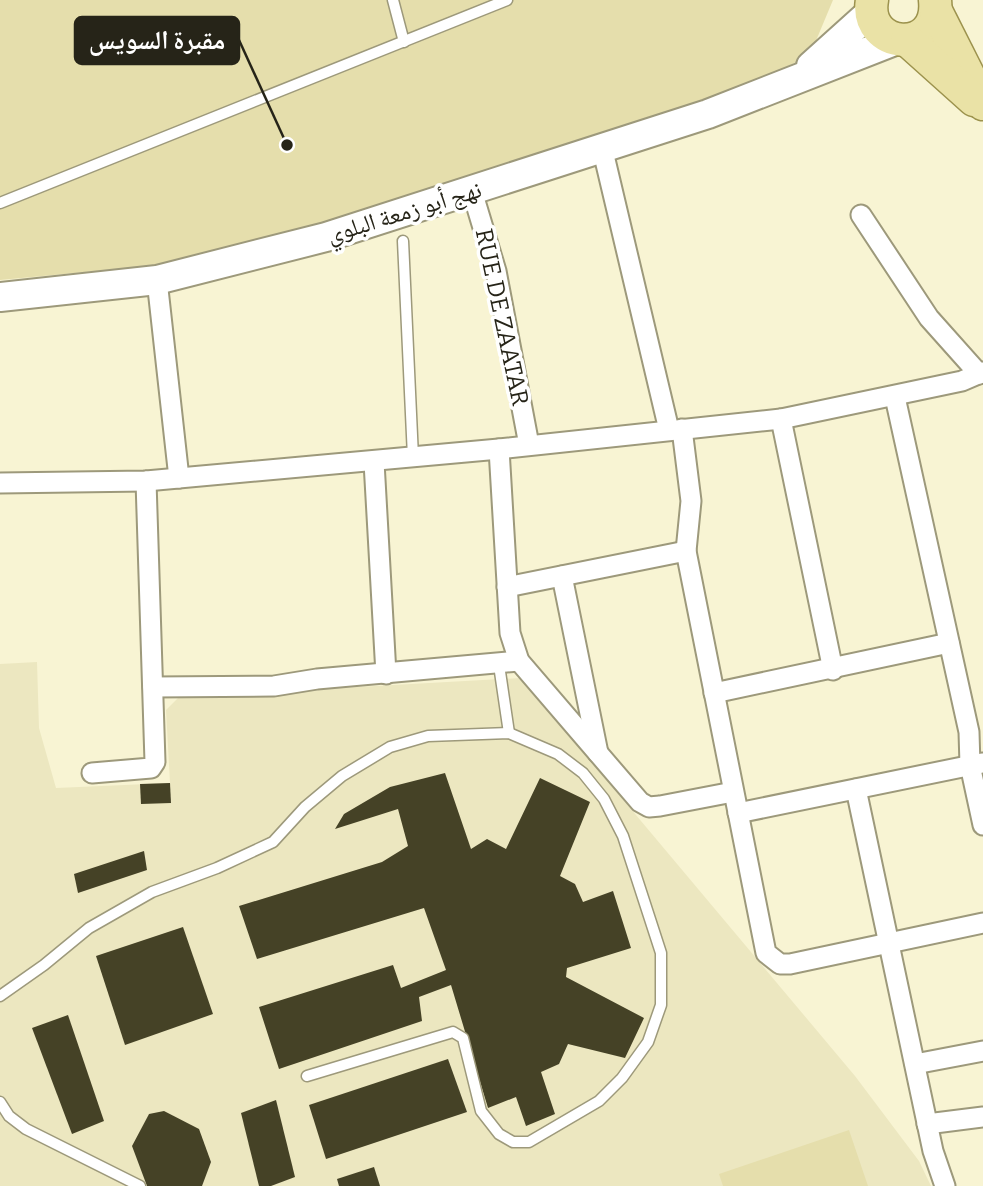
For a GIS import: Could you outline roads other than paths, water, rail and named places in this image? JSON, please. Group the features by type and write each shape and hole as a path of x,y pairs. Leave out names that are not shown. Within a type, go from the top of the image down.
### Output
{"main road":[{"path":"902,40 923,34 930,27 936,3"},
{"path":"936,3 983,106"},
{"path":"871,6 880,30 902,40 983,106"},
{"name":"نهج أبو زمعة البلوي","path":"796,80 871,6"},
{"name":"نهج أبو زمعة البلوي","path":"0,297 157,280 326,237 708,114 902,40"}],"street":[{"path":"601,147 676,430 691,501 686,551 763,943 772,960 790,964 983,923"},
{"name":"RUE DE ZAATAR","path":"472,191 496,271 529,445"},
{"path":"0,483 146,481 374,462 781,419 895,397 982,376 929,318 861,215"},
{"path":"157,280 179,478"},
{"path":"895,397 976,764 983,825"},
{"path":"781,419 833,670"},
{"path":"499,449 510,633 519,661 640,802 649,807 733,792"},
{"path":"374,462 386,674"},
{"path":"92,772 154,766 146,481"},
{"path":"507,587 686,551"},
{"path":"562,576 598,754"},
{"path":"714,694 949,643"},
{"path":"153,687 274,686 317,679 499,665 519,661"},
{"path":"737,813 976,764"},
{"path":"856,789 927,1124 945,1186"},
{"path":"915,1064 983,1051"},
{"path":"927,1124 983,1117"}],"lane":[{"path":"393,0 404,42"},
{"path":"0,203 507,0"},
{"path":"403,241 413,458"},
{"path":"499,665 509,733"},
{"path":"0,996 89,928 142,898 273,842 305,807 342,776 390,747 428,736 509,733 558,754 583,773 604,799 623,836 661,953 662,1004 648,1042 599,1101 528,1142 513,1142 499,1134 481,1111 463,1038 453,1032 307,1076"},
{"path":"0,1102 9,1116 26,1129 141,1186"}],"place":[{"name":"مقبرة السويس","path":"287,145"}]}
